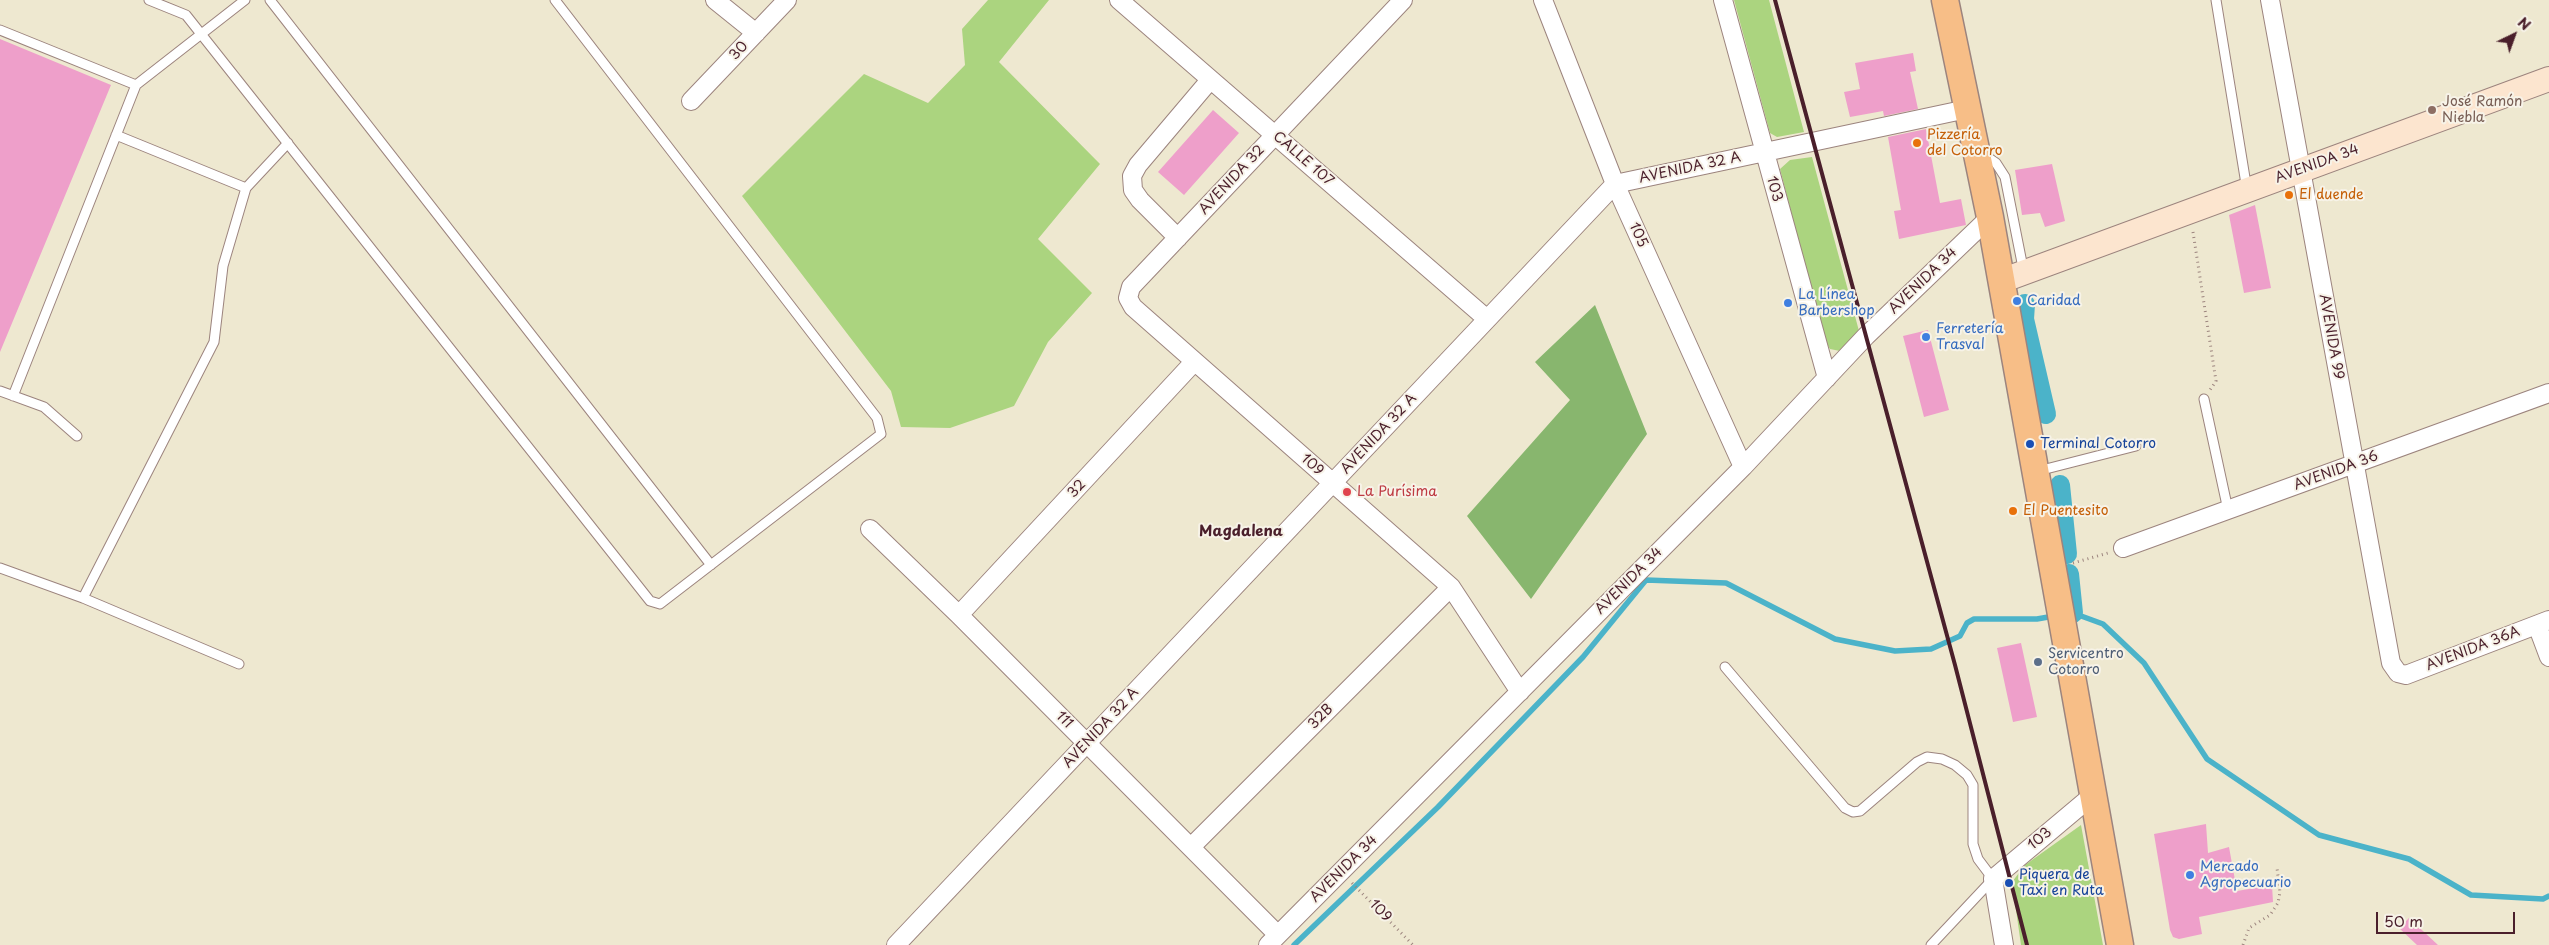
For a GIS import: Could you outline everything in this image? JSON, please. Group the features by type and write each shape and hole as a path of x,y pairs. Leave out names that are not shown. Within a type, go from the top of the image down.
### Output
{"main road":[{"path":"1945,0 1990,217 2012,277 2035,471 2120,945"}],"street":[{"path":"715,0 756,33"},
{"name":"30","path":"691,102 787,0"},
{"name":"CALLE 107","path":"1119,0 1487,319"},
{"name":"105","path":"1543,0 1615,184 1743,467"},
{"name":"103","path":"1722,0 1827,378"},
{"name":"AVENIDA 99","path":"2270,0 2391,663 2398,673"},
{"name":"AVENIDA 32","path":"1128,298 1131,287 1274,135 1394,3"},
{"name":"AVENIDA 34","path":"2012,277 2549,79"},
{"path":"1178,238 1140,200 1133,190 1132,176 1138,165 1210,80"},
{"name":"AVENIDA 32 A","path":"896,945 1615,184 1967,109"},
{"name":"AVENIDA 34","path":"1273,940 1743,467 1866,336 1990,217"},
{"name":"109","path":"1128,298 1133,307 1194,362 1451,587 1520,692"},
{"name":"32","path":"960,616 1194,362"},
{"name":"AVENIDA 36","path":"2123,548 2549,393"},
{"name":"111","path":"870,529 960,616 1191,847 1273,940"},
{"name":"32B","path":"1191,847 1451,587"},
{"path":"2543,622 2549,657"},
{"name":"AVENIDA 36A","path":"2398,673 2406,675 2543,622"},
{"name":"103","path":"1993,879 2093,795"},
{"path":"1993,879 2004,945"}],"lane":[{"path":"149,0 186,15 650,601 660,604 881,434 878,418 555,0"},
{"path":"13,396 136,85 245,0"},
{"path":"270,0 711,565"},
{"path":"2216,0 2247,190"},
{"path":"0,30 136,85"},
{"path":"116,135 246,188"},
{"path":"83,598 214,342 223,266 246,188 288,143"},
{"path":"1975,147 1996,163 2005,177 2012,277"},
{"path":"0,391 44,407 77,436"},
{"path":"2204,399 2228,510"},
{"path":"2035,471 2136,446"},
{"path":"0,568 83,598 239,664"},
{"path":"1725,667 1846,808 1853,812 1860,811 1927,757 1942,759 1956,765 1967,774 1973,786 1974,844 1978,859 1993,879 1931,945"}],"path":[{"path":"2190,211 2216,380 2204,399"},
{"path":"2053,576 2123,548"},
{"path":"2243,945 2249,928 2270,915 2278,903 2280,892 2277,868"},
{"name":"109","path":"1347,878 1413,945"}],"green space":[{"path":"988,0 1049,0 999,62 1100,164 1038,239 1092,293 1048,342 1014,406 950,428 901,427 891,391 742,196 864,74 928,103 965,65 962,29"},
{"path":"1734,0 1769,0 1804,132 1777,137 1770,133"},
{"path":"1812,157 1859,331 1840,351 1830,349 1824,339 1780,169 1790,160"},
{"path":"1595,305 1647,434 1531,599 1467,516 1570,400 1535,362"},
{"path":"2081,825 2103,945 2021,945 2012,882 2025,865"}],"building":[{"path":"0,39 111,85 0,352"},
{"path":"1913,53 1916,71 1910,72 1918,109 1884,116 1883,111 1850,117 1844,92 1860,89 1855,63"},
{"path":"1213,110 1239,133 1184,195 1158,172"},
{"path":"1926,129 1940,203 1961,199 1966,225 1899,239 1894,211 1901,210 1888,137"},
{"path":"2052,164 2065,221 2045,227 2040,213 2022,215 2015,170"},
{"path":"2255,205 2271,288 2244,293 2229,215"},
{"path":"1928,330 1949,410 1924,417 1903,336"},
{"path":"2021,643 2037,717 2013,722 1997,648"},
{"path":"2206,824 2208,853 2229,847 2237,891 2272,885 2273,902 2199,917 2202,934 2179,939 2173,937 2170,930 2154,834"},
{"path":"2409,918 2438,945 2417,945 2399,928"}],"waterway":[{"path":"2025,304 2024,319 2046,414"},
{"path":"2060,485 2067,554"},
{"path":"2069,574 2073,613"},
{"path":"1294,945 1438,807 1583,657 1646,580 1726,583 1835,639 1895,651 1931,649 1960,636 1967,623 1974,619 2037,619 2054,616"},
{"path":"2068,614 2073,613 2103,624 2144,663 2207,759 2319,835 2409,859 2471,895 2543,899 2549,896"}],"railway":[{"path":"1775,0 1955,665 2027,945"}],"place":[{"name":"José Ramón Niebla","path":"2432,110"},
{"name":"Pizzería del Cotorro","path":"1917,143"},
{"name":"El duende","path":"2289,195"},
{"name":"Caridad","path":"2017,301"},
{"name":"La Línea Barbershop","path":"1788,303"},
{"name":"Ferretería Trasval","path":"1926,337"},
{"name":"Terminal Cotorro","path":"2030,444"},
{"name":"La Purísima","path":"1347,492"},
{"name":"El Puentesito","path":"2013,511"},
{"name":"Servicentro Cotorro","path":"2038,662"},
{"name":"Mercado Agropecuario","path":"2190,875"},
{"name":"Piquera de Taxi en Ruta","path":"2009,883"}],"district":[{"name":"Magdalena","path":"1241,532"}]}
